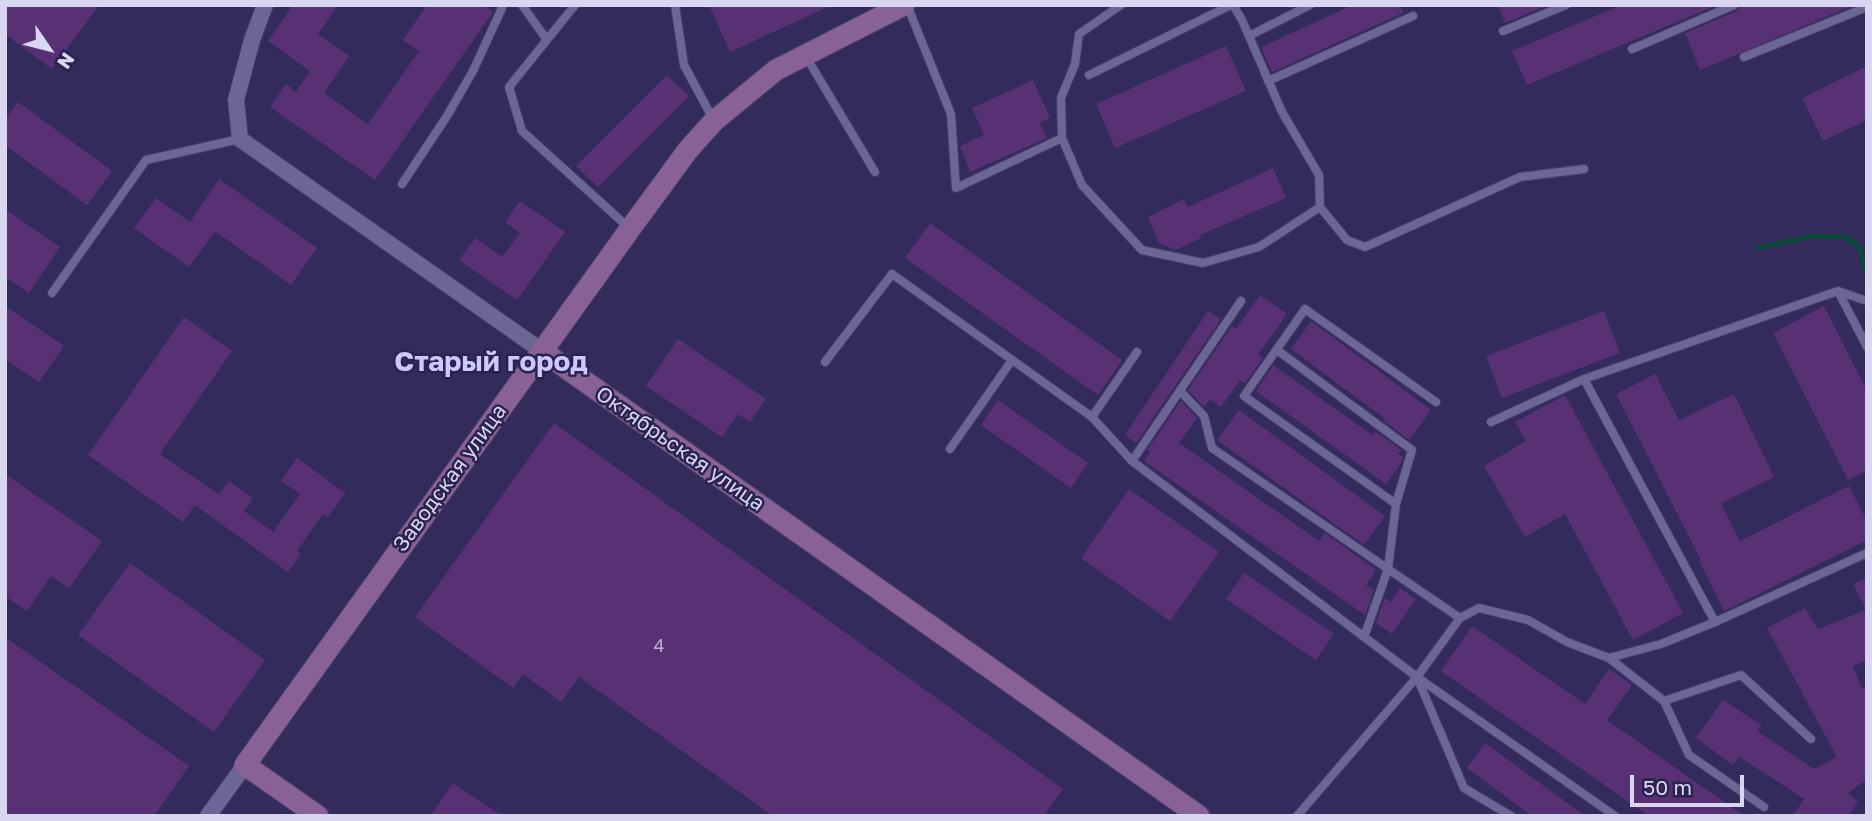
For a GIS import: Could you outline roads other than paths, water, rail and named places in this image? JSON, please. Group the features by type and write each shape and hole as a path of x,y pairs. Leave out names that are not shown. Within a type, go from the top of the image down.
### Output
{"street":[{"path":"240,139 236,100 252,40 265,5"},
{"name":"Заводская улица","path":"208,816 688,150 714,121 776,70 906,5"},
{"name":"Октябрьская улица","path":"240,139 1199,816"},
{"path":"244,765 318,816"}],"lane":[{"path":"402,184 473,71 502,8 500,5"},
{"path":"522,5 547,40"},
{"path":"575,5 509,87 522,131 630,229"},
{"path":"675,5 684,65 714,121"},
{"path":"906,5 951,114 956,188 1062,138"},
{"path":"1121,5 1079,34 1075,64 1061,98 1062,138 1082,184 1142,250 1203,263 1259,247 1320,207"},
{"path":"1089,75 1232,5 1282,112 1318,175 1320,207 1347,240 1365,247 1520,177 1584,169"},
{"path":"1249,37 1310,5"},
{"path":"1503,31 1566,5"},
{"path":"1632,49 1734,5"},
{"path":"1744,57 1867,6"},
{"path":"1268,81 1413,16"},
{"path":"805,55 875,172"},
{"path":"52,293 146,160 240,139"},
{"path":"825,362 892,274 1092,417 1132,461 1417,677 1615,816"},
{"path":"1838,291 1867,347"},
{"path":"1491,422 1584,379 1838,291 1867,301"},
{"path":"1132,461 1241,301"},
{"path":"1396,504 1244,396 1304,309 1436,401"},
{"path":"1277,349 1412,450 1396,504 1388,569 1364,637"},
{"path":"1092,417 1137,352"},
{"path":"950,449 1012,360"},
{"path":"1584,379 1715,622"},
{"path":"1180,391 1203,416 1212,448 1460,618"},
{"path":"1609,658 1661,644 1867,553"},
{"path":"1297,816 1417,677 1460,618 1479,608 1528,620 1567,642 1609,658 1664,701 1689,755 1764,807"},
{"path":"1664,701 1741,675 1811,739"},
{"path":"1417,677 1464,788 1511,816"}],"waterway":[{"path":"1758,248 1813,236 1845,237 1860,248 1867,276"}],"district":[{"name":"Старый город","path":"491,362"}]}
